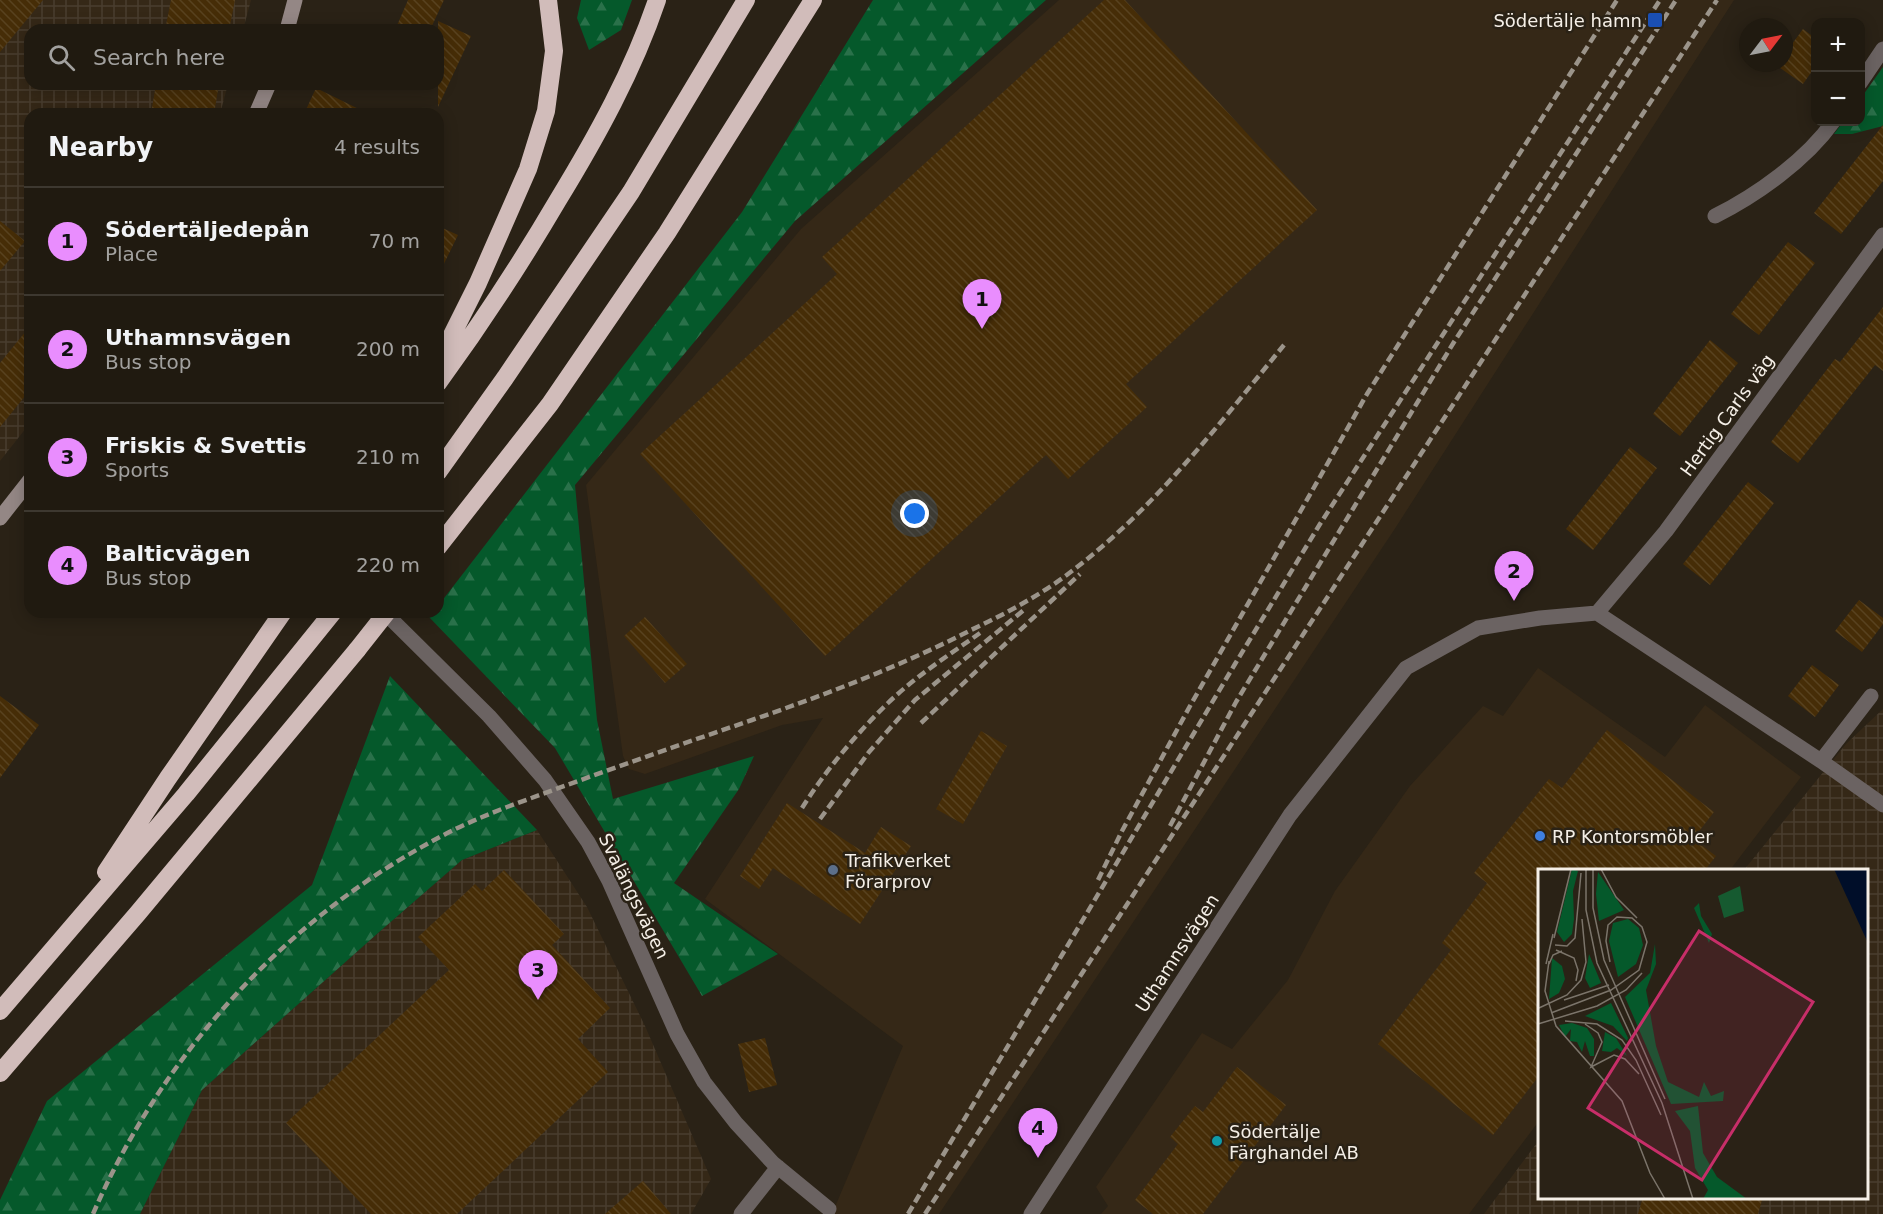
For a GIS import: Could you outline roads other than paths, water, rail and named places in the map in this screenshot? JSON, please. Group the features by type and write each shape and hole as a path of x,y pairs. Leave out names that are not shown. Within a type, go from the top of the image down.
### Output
{"highway":[{"path":"444,351 478,283 528,169 546,111 554,51 548,0"},
{"path":"444,375 513,273 595,139 645,38 657,0"},
{"path":"444,464 631,192 746,0"},
{"path":"444,539 550,404 667,233 813,0"},
{"path":"66,934 168,778 279,618"},
{"path":"0,1011 186,794 328,618"},
{"path":"0,1073 138,913 381,618"}],"main road":[{"path":"289,24 295,0"},
{"path":"258,108 266,90"},
{"path":"0,518 24,488"}],"street":[{"path":"1865,76 1883,50"},
{"path":"1715,216 1741,203 1782,172 1830,126"},
{"name":"Hertig Carls väg","path":"1597,613 1666,531 1883,235"},
{"path":"1597,613 1821,761 1883,805"},
{"name":"Uthamnsvägen","path":"1031,1214 1290,815 1406,668 1478,628 1540,618 1597,613"},
{"name":"Svalängsvägen","path":"392,618 489,716 545,780 568,812 609,881 677,1034 704,1082 736,1123 778,1167 829,1209"},
{"path":"1821,761 1871,696"},
{"path":"741,1214 778,1167"}],"railway":[{"path":"1098,880 1190,706 1367,394 1617,0"},
{"path":"908,1214 1320,524 1660,0"},
{"path":"1170,826 1236,702 1454,342 1676,0"},
{"path":"925,1214 1717,0"},
{"path":"93,1214 121,1155 155,1099 193,1046 235,996 281,950 331,908 384,870 440,837 473,821 863,679 918,656 1030,599 1064,577 1126,525 1181,468 1284,345"},
{"path":"921,723 1080,574"},
{"path":"820,819 869,752 915,700 1025,609"},
{"path":"802,808 842,753 888,703 921,675 980,633"}],"place":[{"name":"Södertälje hamn","path":"1655,20"},
{"name":"Södertäljedepån","path":"982,329"},
{"name":"Uthamnsvägen","path":"1514,601"},
{"name":"RP Kontorsmöbler","path":"1540,836"},
{"name":"Trafikverket Förarprov","path":"833,870"},
{"name":"Friskis & Svettis","path":"538,1000"},
{"name":"Södertälje Färghandel AB","path":"1217,1141"},
{"name":"Balticvägen","path":"1038,1158"}]}
